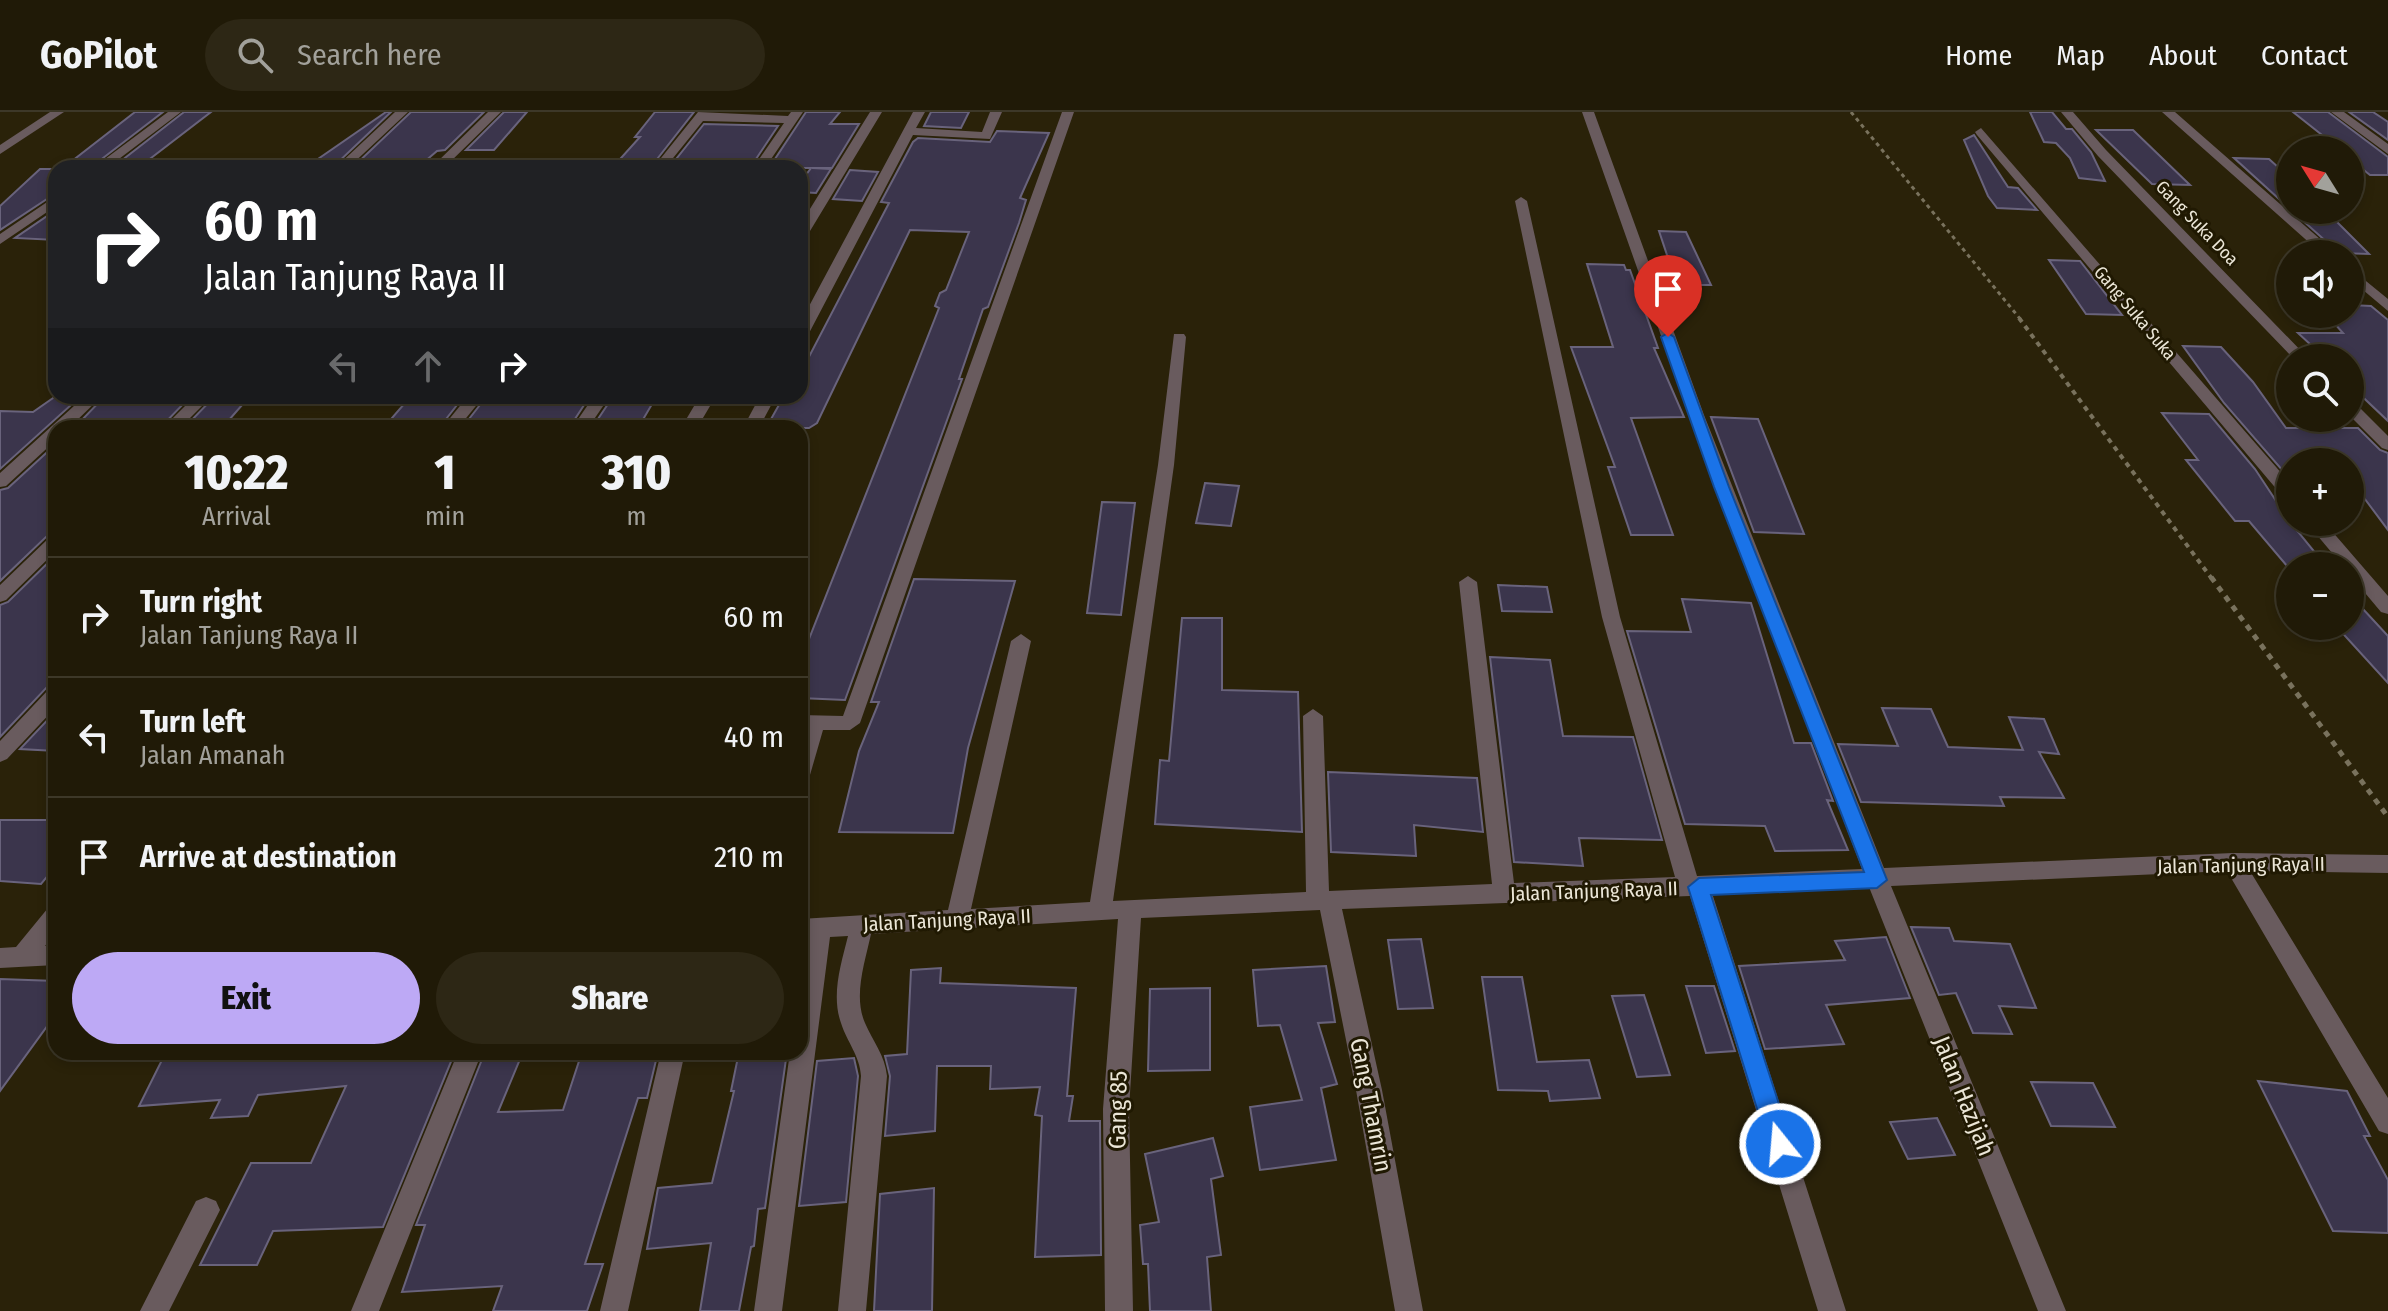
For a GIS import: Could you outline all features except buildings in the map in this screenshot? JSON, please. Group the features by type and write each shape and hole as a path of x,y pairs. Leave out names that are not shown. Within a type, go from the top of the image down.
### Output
{"street":[{"path":"0,150 58,112"},
{"path":"110,160 175,112"},
{"path":"350,160 402,112"},
{"path":"445,160 495,112"},
{"path":"808,223 876,112"},
{"path":"808,322 919,112"},
{"path":"909,131 986,136 996,112"},
{"path":"808,723 850,723 1068,112"},
{"name":"Jalan Hazijah","path":"1588,112 1722,487 2052,1311"},
{"name":"Gang Suka Doa","path":"2067,112 2112,164 2287,344"},
{"path":"2168,112 2314,240"},
{"path":"2337,112 2388,150"},
{"path":"665,160 702,114 794,116"},
{"path":"764,160 794,116"},
{"name":"Gang Suka Suka","path":"1981,132 2276,478"},
{"path":"1521,201 1611,617 1694,887 1832,1311"},
{"path":"0,240 48,206"},
{"path":"2364,285 2388,307"},
{"path":"1100,912 1166,465 1179,337"},
{"path":"69,420 86,404"},
{"path":"179,420 196,404"},
{"path":"456,420 470,404"},
{"path":"2364,421 2388,445"},
{"path":"0,482 48,439"},
{"path":"2327,536 2388,608"},
{"path":"0,596 48,549"},
{"path":"1468,582 1504,894"},
{"path":"957,919 1021,641"},
{"path":"0,754 48,703"},
{"name":"Gang Thamrin","path":"1313,716 1323,901 1369,1090 1409,1311"},
{"path":"2233,862 2388,1122"},
{"name":"Jalan Tanjung Raya II","path":"810,929 1130,909 1877,880 2233,862 2388,864"},
{"name":"Gang 85","path":"1119,1311 1116,1109 1130,909"},
{"path":"11,957 48,922"},
{"path":"852,1311 874,1076 874,1061 853,1024 847,994 862,924"},
{"path":"11,957 48,955"},
{"path":"365,1311 467,1060"},
{"path":"614,1311 671,1060"},
{"path":"768,1311 796,1060"},
{"path":"154,1311 206,1210"}],"path":[{"path":"1851,112 1995,285 2388,817"}],"route":[{"path":"1668,337 1722,487 1877,880 1699,887 1780,1144"}]}
